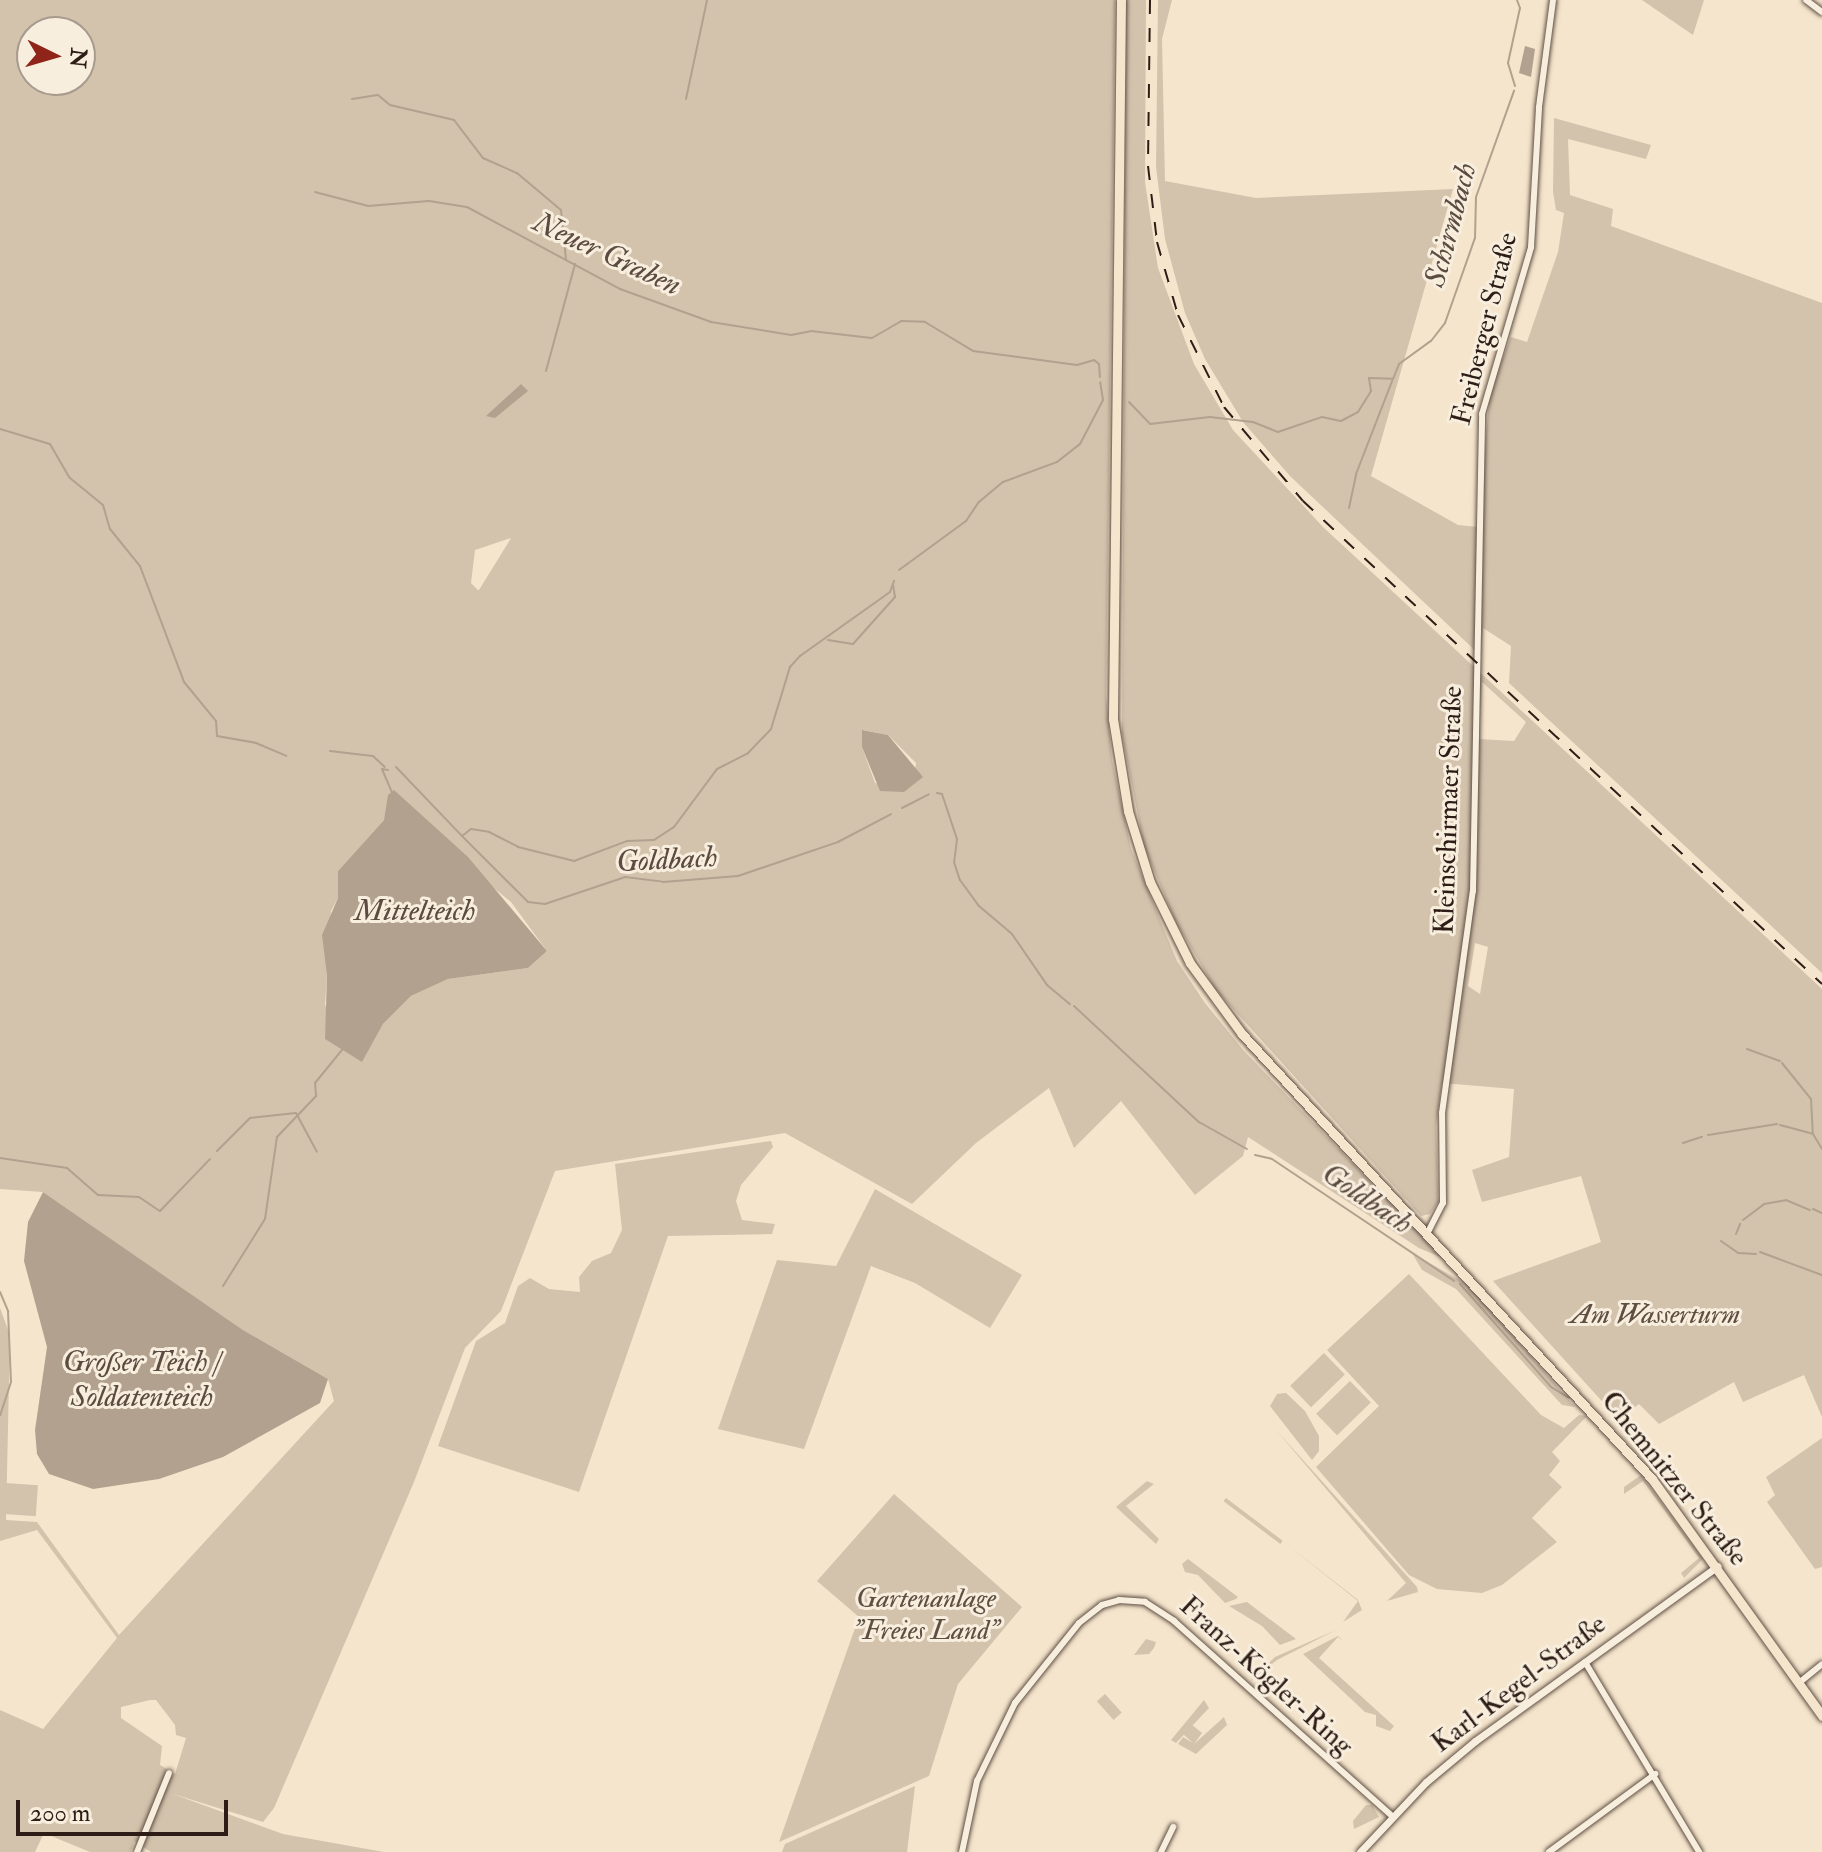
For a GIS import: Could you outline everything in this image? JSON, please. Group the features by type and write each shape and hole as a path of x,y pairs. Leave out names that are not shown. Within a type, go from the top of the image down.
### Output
{"main road":[{"name":"Chemnitzer Straße","path":"1121,0 1113,704 1128,811 1172,930 1216,1001 1652,1479 1718,1566 1822,1716"}],"street":[{"name":"Freiberger Straße","path":"1477,526 1482,414 1531,247 1539,107 1553,0"},
{"path":"1806,0 1822,12"},
{"name":"Kleinschirmaer Straße","path":"1428,1232 1443,1203 1442,1113 1473,891 1477,526"},
{"name":"Karl-Kegel-Straße","path":"1360,1852 1475,1741 1718,1566"},
{"name":"Franz-Kögler-Ring","path":"962,1852 977,1781 1015,1703 1079,1623 1102,1605 1119,1600 1152,1605 1174,1621 1393,1817"},
{"path":"1585,1662 1655,1774 1699,1852"},
{"path":"1800,1682 1822,1664"},
{"path":"137,1852 169,1773"},
{"path":"1549,1852 1655,1774"},
{"path":"1161,1852 1173,1827"}],"green space":[{"path":"0,0 1115,0 1106,695 1112,760 1131,849 1177,961 1205,1003 1244,1051 1445,1259 1419,1248 1248,1137 1243,1156 1195,1195 1121,1101 1074,1148 1049,1088 976,1143 912,1204 785,1133 555,1171 501,1311 465,1348 414,1482 274,1808 263,1822 173,1794 283,1834 384,1852 151,1852 134,1841 131,1852 90,1852 44,1833 35,1852 0,1852 0,1710 43,1729 117,1638 37,1530 0,1541 0,1308 10,1335 6,1520 37,1522 119,1635 334,1401 328,1379 243,1330 43,1192 0,1189","holes":["511,538 479,590 478,590 471,583 475,550","863,730 888,735 916,763 913,782 904,791 875,783 862,747","389,803 511,902 547,951 528,968 448,979 411,996 383,1024 362,1061 325,1005 331,911 338,898 338,871 384,820","156,1700 175,1725 176,1735 186,1738 175,1774 160,1765 162,1746 121,1718 121,1707"]},
{"name":"Am Wasserturm","path":"1126,0 1146,0 1145,182 1158,268 1194,364 1233,430 1323,527 1822,989 1822,1417 1804,1375 1743,1402 1734,1382 1659,1424 1639,1404 1619,1420 1493,1281 1601,1242 1581,1176 1482,1202 1472,1170 1509,1157 1514,1089 1442,1083 1436,1126 1438,1202 1430,1214 1421,1216 1216,990 1175,920 1144,846 1122,734","holes":["1482,682 1526,722 1514,741 1479,739","1475,943 1488,947 1480,994 1468,986"]},
{"path":"1158,0 1172,0 1162,39 1165,181 1256,198 1453,189 1371,476 1458,525 1478,527 1490,392 1511,337 1527,342 1558,252 1564,213 1556,210 1553,192 1554,118 1651,145 1646,159 1568,139 1570,195 1613,209 1611,226 1822,303 1822,973 1509,683 1511,646 1483,628 1481,656 1290,476 1243,422 1205,359 1185,313 1165,239 1156,167"},
{"path":"1642,0 1704,0 1693,35"},
{"path":"771,1141 773,1147 741,1185 736,1201 742,1220 775,1224 772,1234 668,1236 579,1492 438,1446 476,1341 505,1323 518,1286 530,1278 549,1289 580,1292 579,1277 592,1261 611,1253 622,1230 615,1164"},
{"path":"875,1189 1022,1275 990,1328 915,1283 871,1266 804,1449 718,1429 777,1260 836,1266"},
{"path":"1412,1253 1468,1285 1575,1407 1562,1405 1456,1289 1422,1270"},
{"path":"1409,1274 1541,1415 1564,1428 1579,1415 1587,1416 1552,1452 1560,1461 1549,1475 1562,1487 1532,1518 1557,1542 1502,1585 1482,1593 1437,1589 1409,1575 1316,1467 1379,1406 1327,1350"},
{"path":"1324,1353 1345,1375 1311,1407 1290,1386"},
{"path":"1350,1381 1371,1403 1337,1435 1316,1414"},
{"path":"1286,1393 1305,1411 1319,1436 1319,1451 1312,1460 1270,1406 1277,1394"},
{"path":"1276,1430 1417,1587 1418,1592 1387,1601 1406,1583"},
{"path":"1822,1438 1822,1567 1815,1569 1767,1502 1775,1495 1766,1477"},
{"path":"1641,1475 1703,1559 1684,1578 1681,1573 1699,1558 1643,1481 1624,1494 1624,1487"},
{"path":"1147,1481 1154,1484 1126,1506 1159,1539 1156,1544 1116,1507"},
{"path":"6,1483 38,1485 36,1516 4,1514"},
{"name":"Gartenanlage \"Freies Land\"","path":"894,1494 1022,1607 958,1684 929,1776 779,1842 859,1617 817,1581"},
{"path":"1226,1498 1283,1541 1280,1544 1224,1501"},
{"path":"1285,1543 1358,1600 1362,1610 1343,1622 1358,1601"},
{"path":"1188,1559 1238,1597 1225,1603 1198,1575 1185,1572 1182,1564"},
{"path":"1247,1602 1296,1639 1280,1645 1262,1626 1229,1606"},
{"path":"1336,1630 1277,1660 1248,1683 1275,1657"},
{"path":"1338,1636 1343,1641 1338,1637 1319,1658 1394,1726 1390,1731 1376,1726 1376,1715 1365,1712 1303,1654"},
{"path":"1146,1639 1156,1642 1154,1648 1149,1654 1134,1655"},
{"path":"1105,1694 1122,1713 1114,1720 1097,1701"},
{"path":"1204,1700 1209,1708 1176,1743 1171,1740"},
{"path":"1224,1717 1227,1725 1196,1754 1178,1744 1183,1737 1193,1743 1183,1734 1192,1725 1202,1733 1194,1744"},
{"path":"915,1786 907,1852 782,1852 785,1844"},
{"path":"1366,1805 1372,1805 1379,1817 1354,1829 1353,1821"}],"water":[{"path":"1525,46 1535,49 1531,77 1519,73"},
{"path":"521,384 528,391 495,418 486,416"},
{"path":"862,730 888,735 923,777 904,792 880,791 862,747"},
{"name":"Mittelteich","path":"394,790 468,857 547,951 528,968 448,979 411,996 383,1024 362,1062 325,1039 327,975 322,935 338,898 338,871 384,820 388,795"},
{"name":"Großer Teich / Soldatenteich","path":"43,1192 243,1330 328,1379 320,1403 223,1457 159,1479 93,1489 49,1474 37,1454 35,1430 47,1347 24,1261 28,1222"}],"waterway":[{"path":"686,99 707,0"},
{"name":"Schirmbach","path":"1515,86 1508,63 1520,8 1517,0"},
{"name":"Schirmbach","path":"1129,402 1150,424 1210,417 1253,422 1278,432 1322,417 1341,421 1358,412 1371,391 1369,378 1393,379 1399,364 1431,341 1445,323 1475,238 1476,197 1514,91"},
{"path":"352,99 378,95 390,105 454,120 483,158 517,173 561,210 566,260"},
{"name":"Neuer Graben","path":"315,192 368,206 429,201 467,207 620,289 711,322 791,335 811,331 872,338 901,321 925,322 973,351 1077,365 1094,360 1099,364 1100,377"},
{"path":"546,371 575,264"},
{"path":"1349,508 1356,474 1392,381"},
{"name":"Schirmbach","path":"899,570 966,521 979,502 1003,482 1057,462 1080,444 1103,400 1100,382"},
{"path":"0,429 50,444 70,478 103,505 110,529 140,566 184,682 216,721 217,736 256,743 286,756"},
{"name":"Schirmbach","path":"396,767 462,836 471,829 489,832 518,847 574,861 627,841 654,840 674,827 717,769 748,753 771,729 790,667 800,656 890,592 894,581"},
{"path":"828,640 853,644 895,597 893,585"},
{"path":"330,751 373,756 385,767"},
{"name":"Schirmbach","path":"388,770 382,769 392,793"},
{"name":"Goldbach","path":"937,793 942,794 957,839 954,862 960,880 979,906 1012,934 1047,985 1070,1004"},
{"name":"Goldbach","path":"902,808 929,794"},
{"name":"Goldbach","path":"463,837 528,902 545,904 625,877 663,882 738,876 838,842 891,814"},
{"name":"Goldbach","path":"1074,1006 1199,1122 1247,1149"},
{"path":"1747,1049 1780,1061"},
{"name":"Schirmbach","path":"223,1286 265,1219 277,1137 316,1096 315,1083 342,1050"},
{"path":"1782,1063 1811,1099 1813,1134"},
{"path":"217,1151 250,1118 296,1113 317,1152"},
{"path":"1708,1135 1777,1124"},
{"path":"1780,1125 1813,1134 1822,1149"},
{"path":"1683,1143 1702,1137"},
{"name":"Goldbach","path":"1255,1155 1272,1159 1454,1281"},
{"path":"0,1158 67,1168 98,1195 139,1197 160,1211 210,1159"},
{"path":"1743,1220 1764,1204 1786,1200 1810,1210"},
{"path":"1813,1209 1822,1213"},
{"path":"1736,1234 1740,1224"},
{"path":"1721,1241 1738,1253 1756,1254"},
{"path":"1760,1252 1822,1275"},
{"name":"Goldbach","path":"1460,1284 1551,1387 1569,1398"},
{"path":"0,1292 8,1311 11,1382 0,1415"}],"railway":[{"path":"1150,0 1148,166 1157,242 1178,315 1224,407 1303,501 1822,984"}]}
